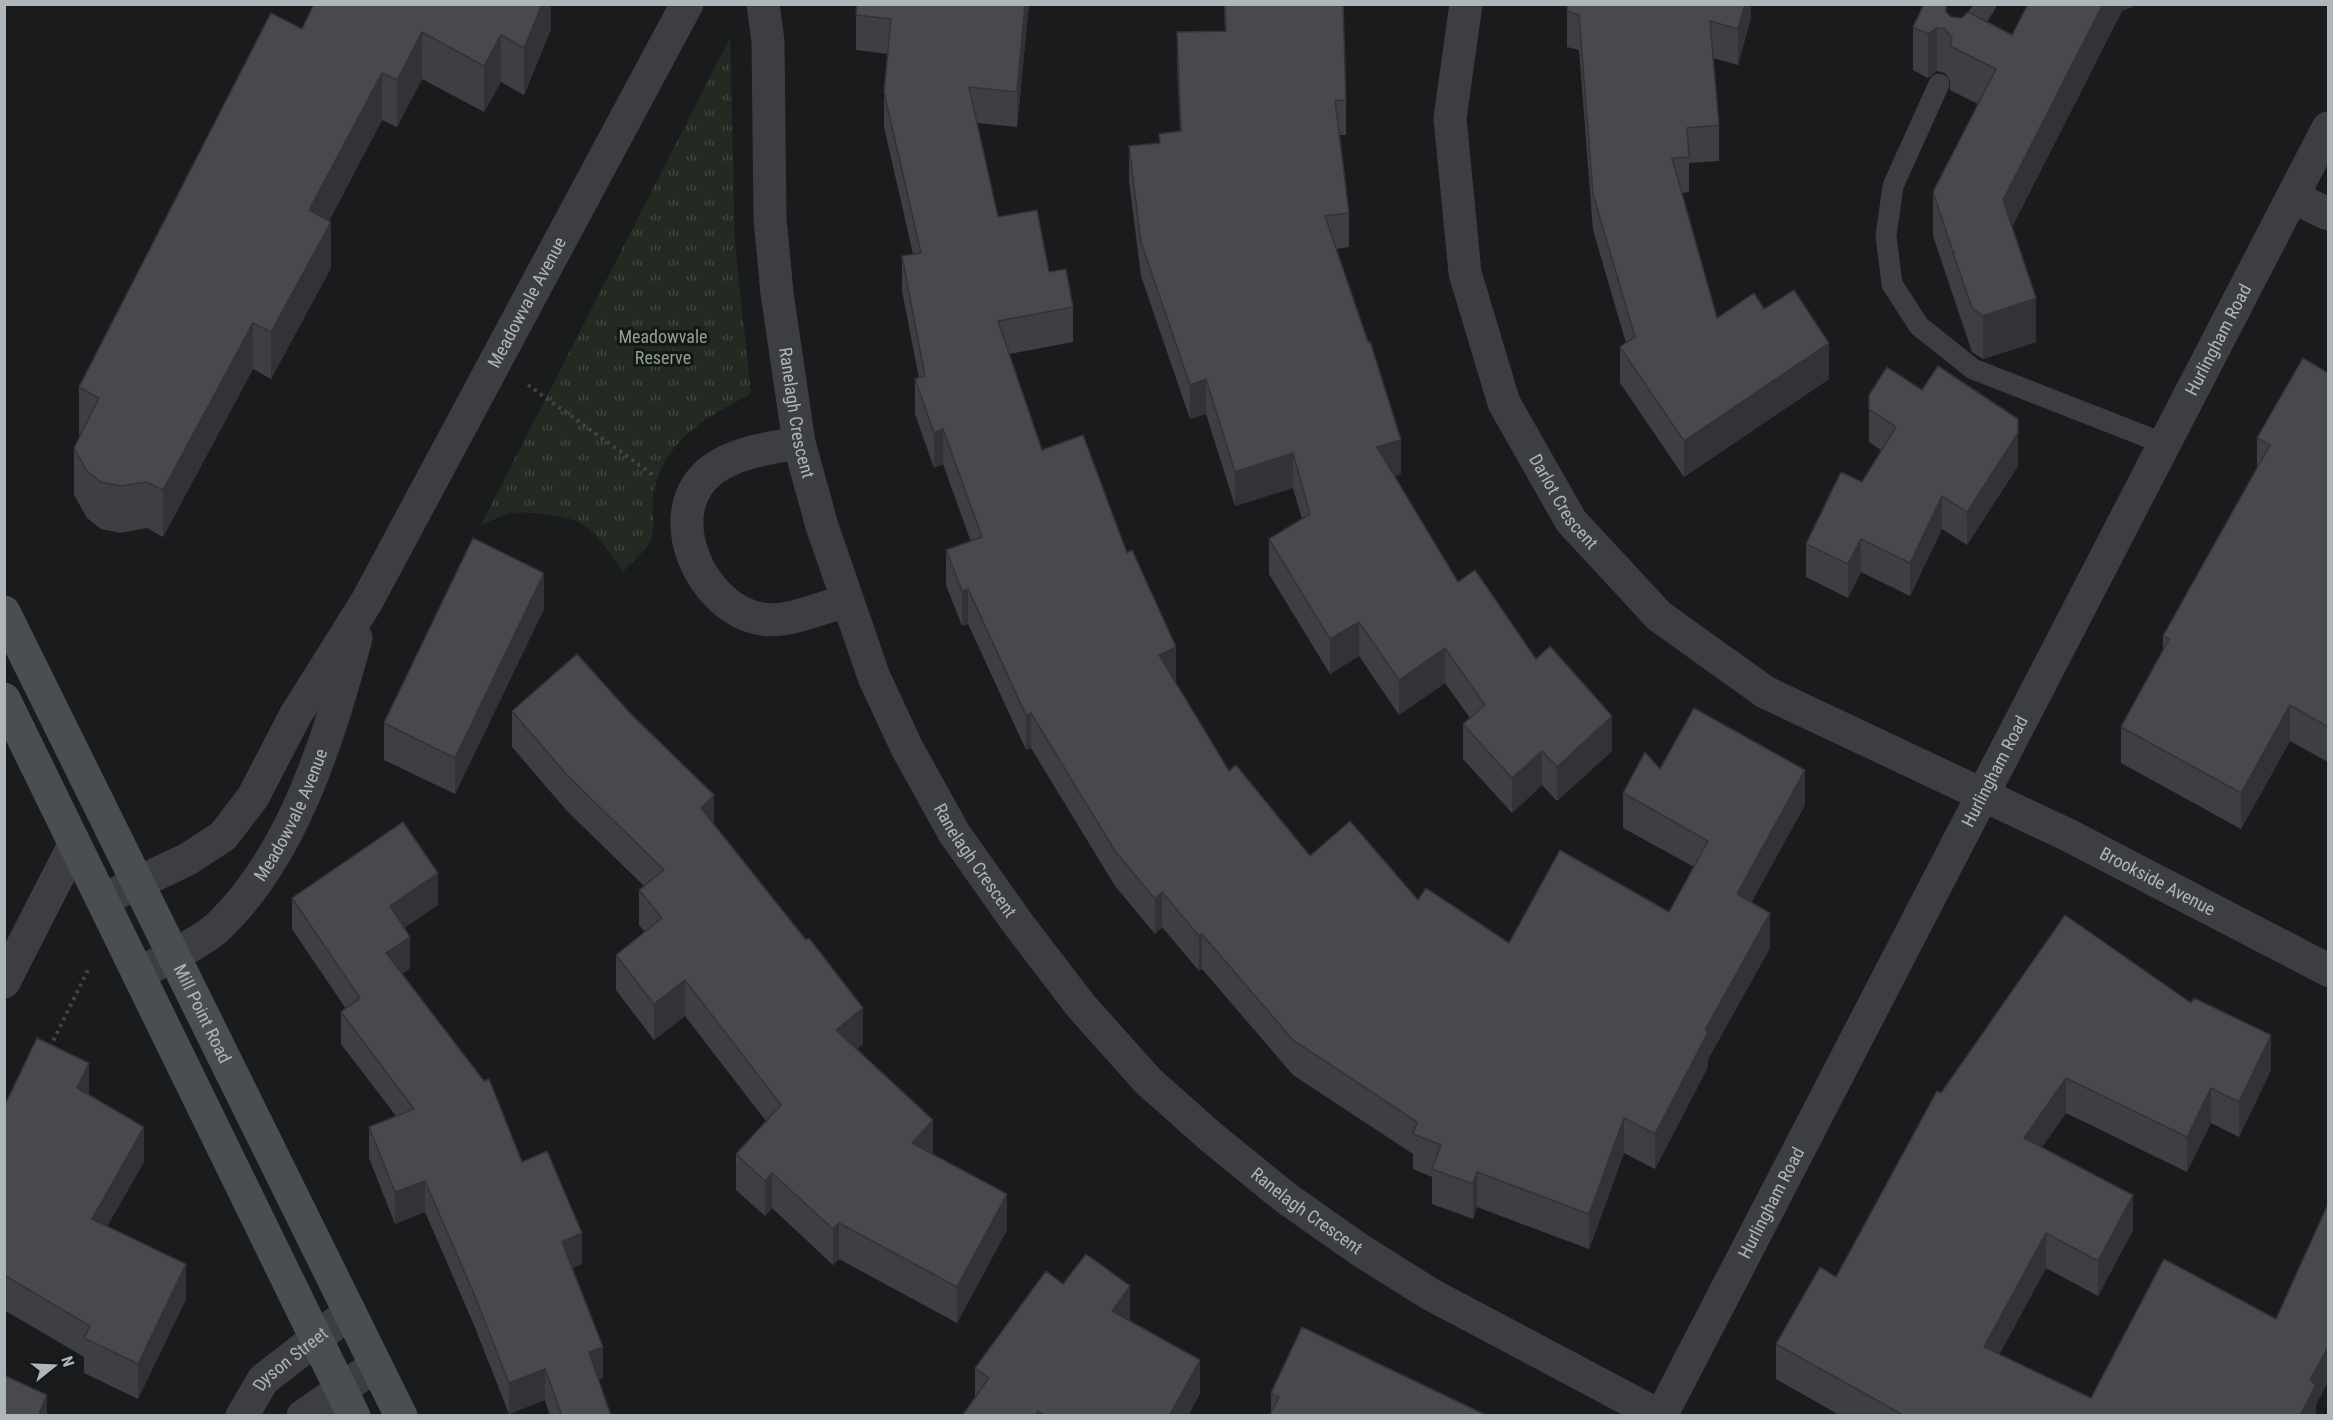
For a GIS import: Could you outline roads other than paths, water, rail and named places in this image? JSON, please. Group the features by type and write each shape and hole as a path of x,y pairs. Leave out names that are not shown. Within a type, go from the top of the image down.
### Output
{"main road":[{"name":"Mill Point Road","path":"4,612 401,1416"},
{"path":"4,699 347,1402"}],"street":[{"name":"Meadowvale Avenue","path":"102,900 188,859 223,836 253,796 296,716 367,602 687,4"},
{"name":"Ranelagh Crescent","path":"763,4 768,41 770,218 784,347 799,442 822,526 874,677 907,748 954,832 1016,921 1082,1006 1148,1081 1211,1137 1286,1198 1360,1250 1430,1294 1661,1416"},
{"name":"Darlot Crescent","path":"1466,4 1450,118 1465,273 1504,404 1571,521 1659,616 1765,692 1984,796"},
{"name":"Hurlingham Road","path":"1661,1416 2328,128"},
{"path":"2293,197 2328,214"},
{"path":"799,442 748,453 711,470 696,489 690,502 686,524 694,562 710,585 729,605 745,614 763,619 790,617 846,601"},
{"name":"Meadowvale Avenue","path":"138,974 219,927 254,889 292,821 332,723 367,602"},
{"name":"Brookside Avenue","path":"1984,796 2068,835 2328,970"},
{"path":"4,982 74,845"},
{"name":"Dyson Street","path":"242,1416 263,1380 350,1312"},
{"path":"303,1416 347,1402 376,1365"}],"lane":[{"path":"1957,50 1986,4"},
{"path":"1939,84 1893,186 1886,236 1892,284 1919,326 1973,369 2165,444"}],"park label":[{"name":"Meadowvale Reserve","path":"663,347"}]}
